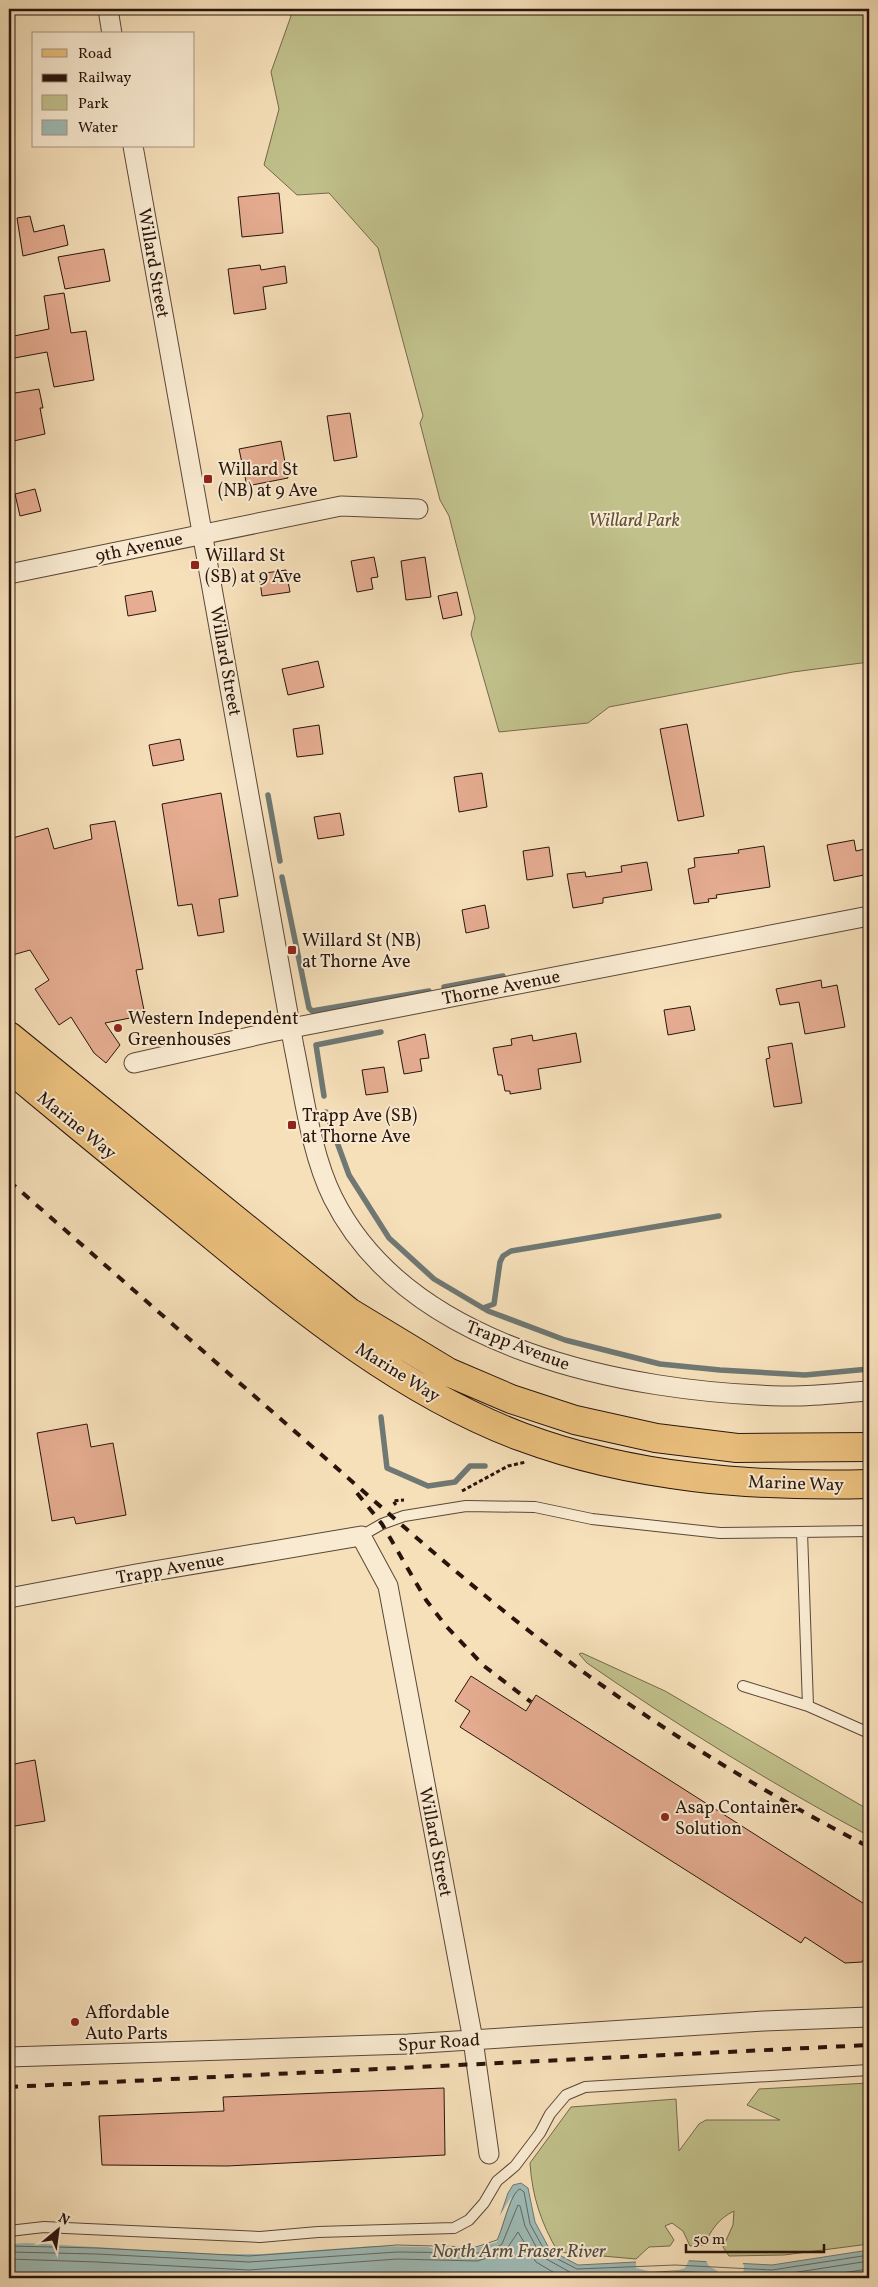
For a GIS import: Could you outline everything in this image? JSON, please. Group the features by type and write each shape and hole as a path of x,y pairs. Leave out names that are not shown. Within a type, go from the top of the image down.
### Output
{"main road":[{"name":"Marine Way","path":"9,1036 349,1312 448,1372 511,1399 575,1420 656,1438 737,1448 869,1447"},
{"name":"Marine Way","path":"9,1068 280,1292 406,1380 464,1411 521,1437 603,1462 654,1473 741,1481 826,1485 869,1484"}],"street":[{"path":"108,9 112,32"},
{"name":"Willard Street","path":"133,148 291,1028"},
{"name":"9th Avenue","path":"9,574 341,506 418,509"},
{"name":"Thorne Avenue","path":"134,1063 291,1028 869,916"},
{"name":"Trapp Avenue","path":"291,1028 314,1141 332,1197 351,1228 372,1256 424,1302 457,1321 497,1340 576,1367 626,1378 689,1389 736,1394 784,1396 869,1391"},
{"name":"Willard Street","path":"361,1536 388,1586 473,2040 489,2154"},
{"name":"Trapp Avenue","path":"9,1598 136,1574 361,1536"},
{"name":"Spur Road","path":"9,2057 398,2045 764,2021 869,2017"}],"lane":[{"path":"361,1536 382,1524 404,1516 466,1506 535,1507 592,1519 720,1533 869,1531"},
{"path":"802,1532 808,1706"},
{"path":"743,1686 808,1706 869,1733"},
{"path":"9,2231 44,2227 260,2237 318,2232 454,2228 469,2220 484,2204 497,2181 515,2166 540,2133 550,2114 566,2095 575,2090 585,2087 869,2070"}],"path":[{"path":"464,1491 508,1466 529,1462 549,1446"}],"green space":[{"name":"Willard Park","path":"285,9 869,9 869,662 793,672 609,707 588,723 499,732 471,634 475,618 449,516 440,500 420,423 423,416 378,248 329,193 297,195 264,165 279,109 271,72 291,16"},
{"path":"582,1653 665,1691 869,1810 869,1836 761,1775 691,1732 587,1663 579,1654"},
{"path":"869,2083 869,2244 784,2255 729,2256 723,2247 733,2225 734,2211 716,2225 704,2245 690,2246 683,2231 672,2223 665,2226 674,2240 670,2246 649,2247 636,2259 558,2252 538,2209 530,2163 571,2107 676,2099 679,2151 699,2124 706,2120 780,2120 747,2105 759,2089"}],"water":[{"name":"North Arm Fraser River","path":"521,2183 528,2188 535,2222 550,2250 578,2265 675,2260 772,2265 869,2250 869,2278 9,2278 9,2241 249,2251 397,2240 476,2242 493,2237 508,2193 513,2185"}],"pier":[{"path":"512,2196 497,2242 450,2255 428,2247 374,2246 262,2254 215,2254 27,2243 9,2244 9,2238 98,2240 249,2249 396,2238 476,2240 491,2235 498,2218"},
{"path":"690,2258 685,2268 664,2275 636,2268 636,2259"},
{"path":"705,2259 742,2261 744,2266 743,2275 724,2275 709,2266"}],"building":[{"path":"279,193 283,233 242,237 238,197"},
{"path":"30,216 34,232 64,225 68,245 23,256 17,218"},
{"path":"104,249 110,281 65,289 58,257"},
{"path":"260,265 261,270 285,266 287,283 263,287 266,309 234,314 228,269"},
{"path":"64,293 71,333 86,331 94,380 54,387 47,352 9,359 9,337 49,329 44,296"},
{"path":"39,389 43,408 40,408 45,434 9,442 9,394"},
{"path":"350,413 357,457 334,461 327,416"},
{"path":"281,441 288,478 247,486 239,449"},
{"path":"35,489 41,511 20,516 15,494"},
{"path":"374,557 378,577 371,578 373,589 357,592 351,561"},
{"path":"425,557 431,597 406,600 401,561"},
{"path":"286,570 290,592 262,596 259,574"},
{"path":"152,591 156,611 128,616 125,596"},
{"path":"457,592 462,615 443,619 438,596"},
{"path":"318,661 324,687 288,695 282,669"},
{"path":"687,724 704,816 678,821 660,729"},
{"path":"319,725 323,754 297,757 293,729"},
{"path":"180,739 184,760 153,766 149,745"},
{"path":"482,773 487,807 459,812 454,777"},
{"path":"221,793 238,896 219,899 224,932 198,936 192,904 178,906 162,804"},
{"path":"340,813 344,835 318,839 314,817"},
{"path":"115,821 143,969 136,970 145,1015 105,1023 120,1045 106,1063 94,1053 71,1017 59,1025 35,989 49,980 30,950 9,956 9,839 48,828 54,849 92,839 90,825"},
{"path":"854,840 856,851 865,849 869,874 834,881 827,845"},
{"path":"764,846 770,887 716,895 717,898 708,899 709,902 694,904 688,869 695,867 694,858 739,853 738,850"},
{"path":"549,847 553,876 527,880 523,851"},
{"path":"647,862 652,890 603,898 603,903 573,908 567,874 585,872 586,877 622,872 621,866"},
{"path":"485,905 489,928 466,933 462,910"},
{"path":"821,980 822,988 837,985 845,1027 805,1034 799,1002 780,1005 776,989"},
{"path":"690,1006 695,1030 668,1035 664,1010"},
{"path":"576,1033 581,1062 538,1069 541,1089 510,1094 510,1091 505,1091 502,1075 498,1075 493,1048 512,1045 511,1039 532,1035 533,1041"},
{"path":"425,1034 429,1058 420,1059 422,1071 404,1074 398,1041"},
{"path":"792,1043 802,1103 774,1107 766,1059 770,1058 768,1047"},
{"path":"384,1067 388,1092 366,1095 362,1070"},
{"path":"87,1424 91,1447 113,1443 126,1515 76,1524 74,1517 52,1521 37,1433"},
{"name":"Asap Container Solution","path":"471,1676 526,1711 536,1695 869,1907 869,1950 862,1962 845,1963 805,1937 801,1943 460,1727 470,1711 455,1701"},
{"path":"35,1760 45,1821 9,1827 9,1765"},
{"path":"444,2088 445,2155 227,2166 102,2165 99,2116 224,2111 223,2097"}],"waterway":[{"path":"268,795 280,861"},
{"path":"282,877 309,1008 312,1011 429,991"},
{"path":"444,987 503,976"},
{"path":"324,1096 316,1045 381,1032"},
{"path":"326,1112 349,1175 389,1238 434,1279 488,1311 565,1340 660,1364 805,1375 869,1369"},
{"path":"483,1308 494,1304 500,1262 503,1256 511,1251 719,1216"},
{"path":"381,1417 387,1468 428,1486 455,1482 470,1466 485,1466"}],"railway":[{"path":"9,1181 461,1576 556,1652 623,1700 726,1767 869,1847"},
{"path":"357,1493 382,1524 426,1600 446,1626 484,1666 531,1702"},
{"path":"9,2087 869,2045"}],"place":[{"name":"Willard St (NB) at 9 Ave","path":"208,479"},
{"name":"Willard St (SB) at 9 Ave","path":"195,565"},
{"name":"Willard St (NB) at Thorne Ave","path":"292,950"},
{"name":"Western Independent Greenhouses","path":"118,1028"},
{"name":"Trapp Ave (SB) at Thorne Ave","path":"292,1125"},
{"name":"Asap Container Solution","path":"665,1817"},
{"name":"Affordable Auto Parts","path":"75,2022"}]}
